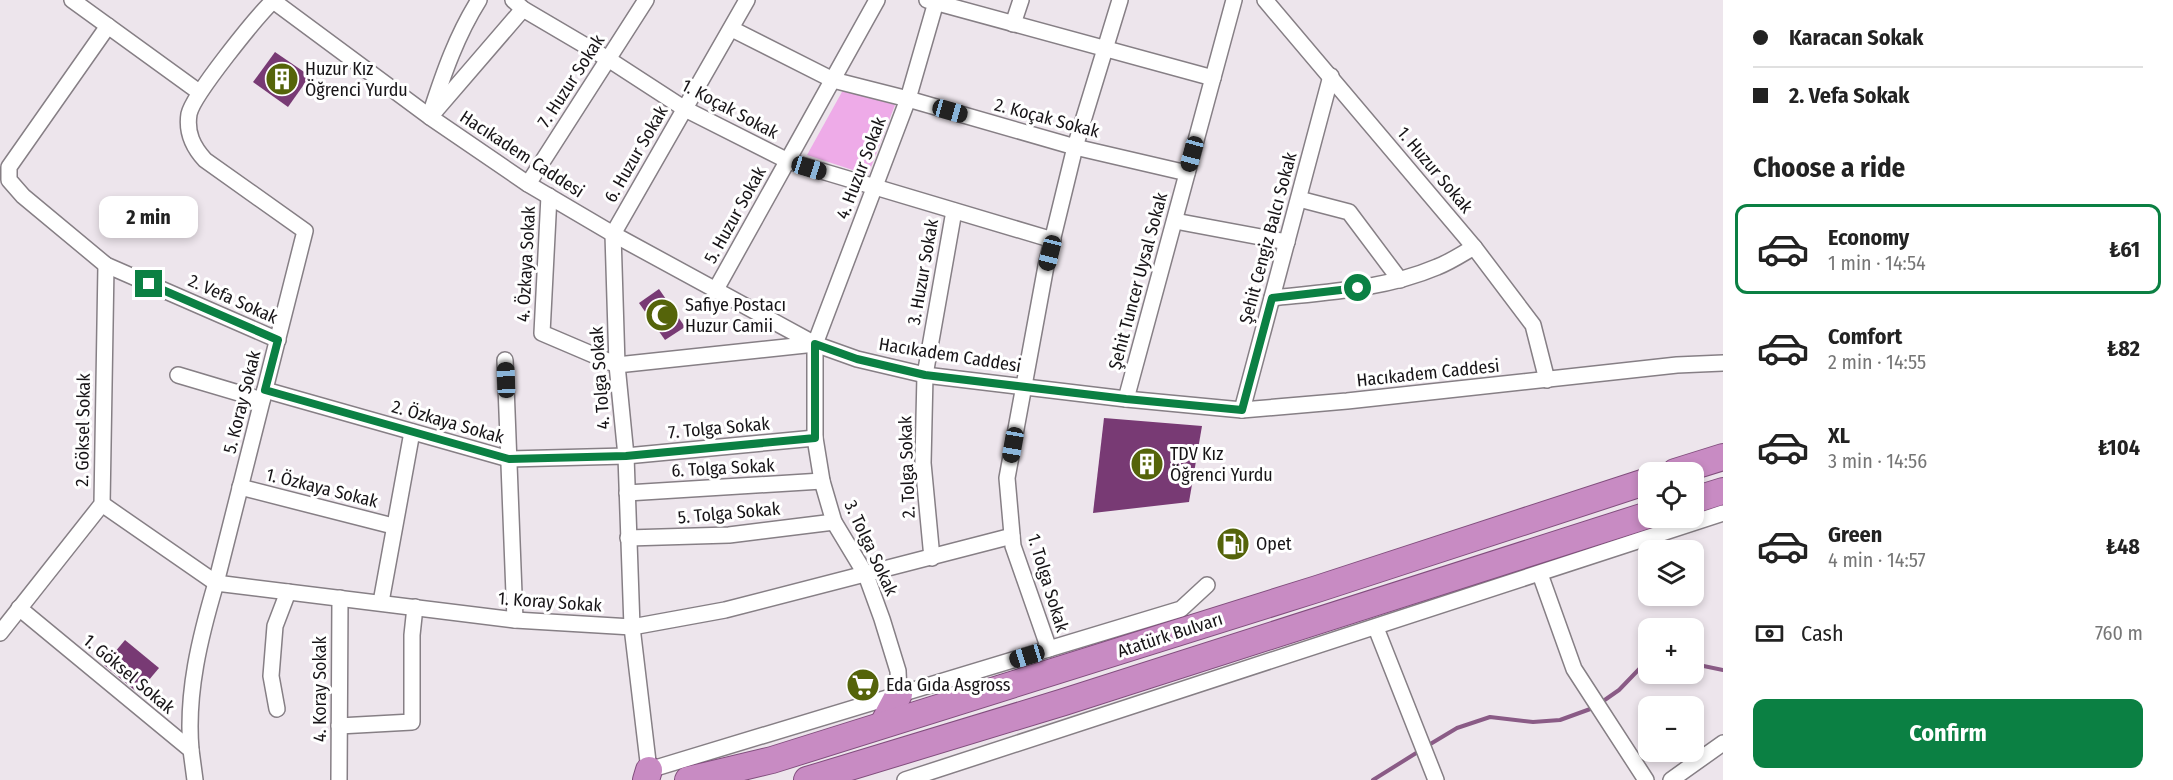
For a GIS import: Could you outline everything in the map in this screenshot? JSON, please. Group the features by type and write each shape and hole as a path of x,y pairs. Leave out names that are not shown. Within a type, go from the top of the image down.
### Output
{"highway":[{"path":"1704,463 1723,457"},
{"name":"Atatürk Bulvarı","path":"688,780 772,760 883,724 1048,661 1638,484"},
{"path":"1704,498 1723,491"},
{"name":"Atatürk Bulvarı","path":"807,780 1053,705 1638,518"},
{"path":"883,724 899,694"}],"street":[{"path":"72,0 199,92 273,0"},
{"name":"Hacıkadem Caddesi","path":"273,0 430,117 528,184 715,291 815,344 857,359 925,375 1242,410 1347,401 1677,365 1723,363"},
{"path":"430,117 444,71 463,26 479,0"},
{"name":"7. Huzur Sokak","path":"528,184 646,0"},
{"name":"6. Huzur Sokak","path":"613,234 747,0"},
{"name":"5. Huzur Sokak","path":"715,291 877,0"},
{"path":"1013,24 1021,0"},
{"name":"1. Tolga Sokak","path":"1048,661 1013,546 1007,478 1046,266 1075,147 1120,0"},
{"name":"Şehit Tuncer Uysal Sokak","path":"1126,399 1234,0"},
{"name":"1. Huzur Sokak","path":"1265,0 1474,247 1533,325 1547,380"},
{"path":"931,1 1213,78"},
{"name":"4. Huzur Sokak","path":"815,344 908,99 931,1"},
{"path":"430,117 518,5"},
{"name":"1. Koçak Sokak","path":"518,5 685,109 788,161 1053,240"},
{"name":"2. Vefa Sokak","path":"108,26 9,167 9,180 23,196 106,265 278,340"},
{"name":"2. Koçak Sokak","path":"732,29 832,80 908,99 1075,147 1187,173"},
{"name":"Şehit Cengiz Balcı Sokak","path":"1242,410 1331,76"},
{"name":"5. Koray Sokak","path":"191,750 188,720 200,638 305,231 206,160 195,149 190,138 189,113 199,92"},
{"name":"4. Özkaya Sokak","path":"549,196 542,333 617,365"},
{"path":"1299,199 1349,212 1400,280"},
{"name":"3. Huzur Sokak","path":"925,375 954,211"},
{"path":"1175,221 1287,242"},
{"name":"4. Tolga Sokak","path":"613,234 617,365 626,456 632,627 648,775"},
{"path":"1272,298 1346,290 1400,280 1438,267 1474,247"},
{"name":"2. Göksel Sokak","path":"0,633 102,504 106,265"},
{"path":"617,365 815,344"},
{"name":"3. Tolga Sokak","path":"815,344 815,438 822,481 834,522 866,575 882,619 898,671 899,694"},
{"path":"505,360 515,621"},
{"name":"2. Özkaya Sokak","path":"178,375 412,432 509,459 626,456"},
{"name":"2. Tolga Sokak","path":"925,375 923,463 932,558"},
{"path":"381,602 393,526 412,432"},
{"name":"7. Tolga Sokak","path":"626,456 815,438"},
{"name":"6. Tolga Sokak","path":"627,493 822,481"},
{"name":"1. Özkaya Sokak","path":"240,487 393,526"},
{"name":"1. Koray Sokak","path":"102,504 216,583 381,602 515,621 632,627 725,610 1012,536"},
{"path":"905,780 1723,513"},
{"name":"5. Tolga Sokak","path":"628,538 729,535 834,522"},
{"path":"1540,574 1574,669 1646,780"},
{"path":"648,775 899,694 1048,661 1181,609 1207,585"},
{"path":"277,709 271,676 275,626 288,592"},
{"name":"4. Koray Sokak","path":"339,780 340,598"},
{"path":"339,726 412,722 412,635 415,607"},
{"name":"1. Göksel Sokak","path":"19,608 191,750"},
{"path":"1376,628 1436,780"},
{"path":"1671,780 1723,742"},
{"path":"191,750 195,780"}],"shaded area":[{"path":"843,90 895,105 868,175 807,155"}],"building":[{"name":"Huzur Kız Öğrenci Yurdu","path":"275,52 310,76 288,107 253,82"},
{"name":"Safiye Postacı Huzur Camii","path":"659,289 685,327 665,340 639,303"},
{"name":"TDV Kız Öğrenci Yurdu","path":"1104,418 1202,426 1189,502 1093,513"},
{"path":"125,640 159,668 138,693 104,665"}],"waterway":[{"path":"1704,666 1723,670"},
{"path":"1599,704 1619,690 1638,670"},
{"path":"1427,746 1457,728 1490,717 1533,722 1560,720 1593,708"},
{"path":"1373,780 1421,750"}],"place":[{"name":"Huzur Kız Öğrenci Yurdu","path":"282,79"},
{"name":"Safiye Postacı Huzur Camii","path":"662,315"},
{"name":"TDV Kız Öğrenci Yurdu","path":"1147,464"},
{"name":"Opet","path":"1233,544"},
{"name":"Eda Gıda Asgross","path":"863,685"}],"route":[{"path":"149,284 278,340 265,390 509,459 626,456 815,438 815,344 857,359 925,375 1242,410 1272,298 1358,288"}]}
